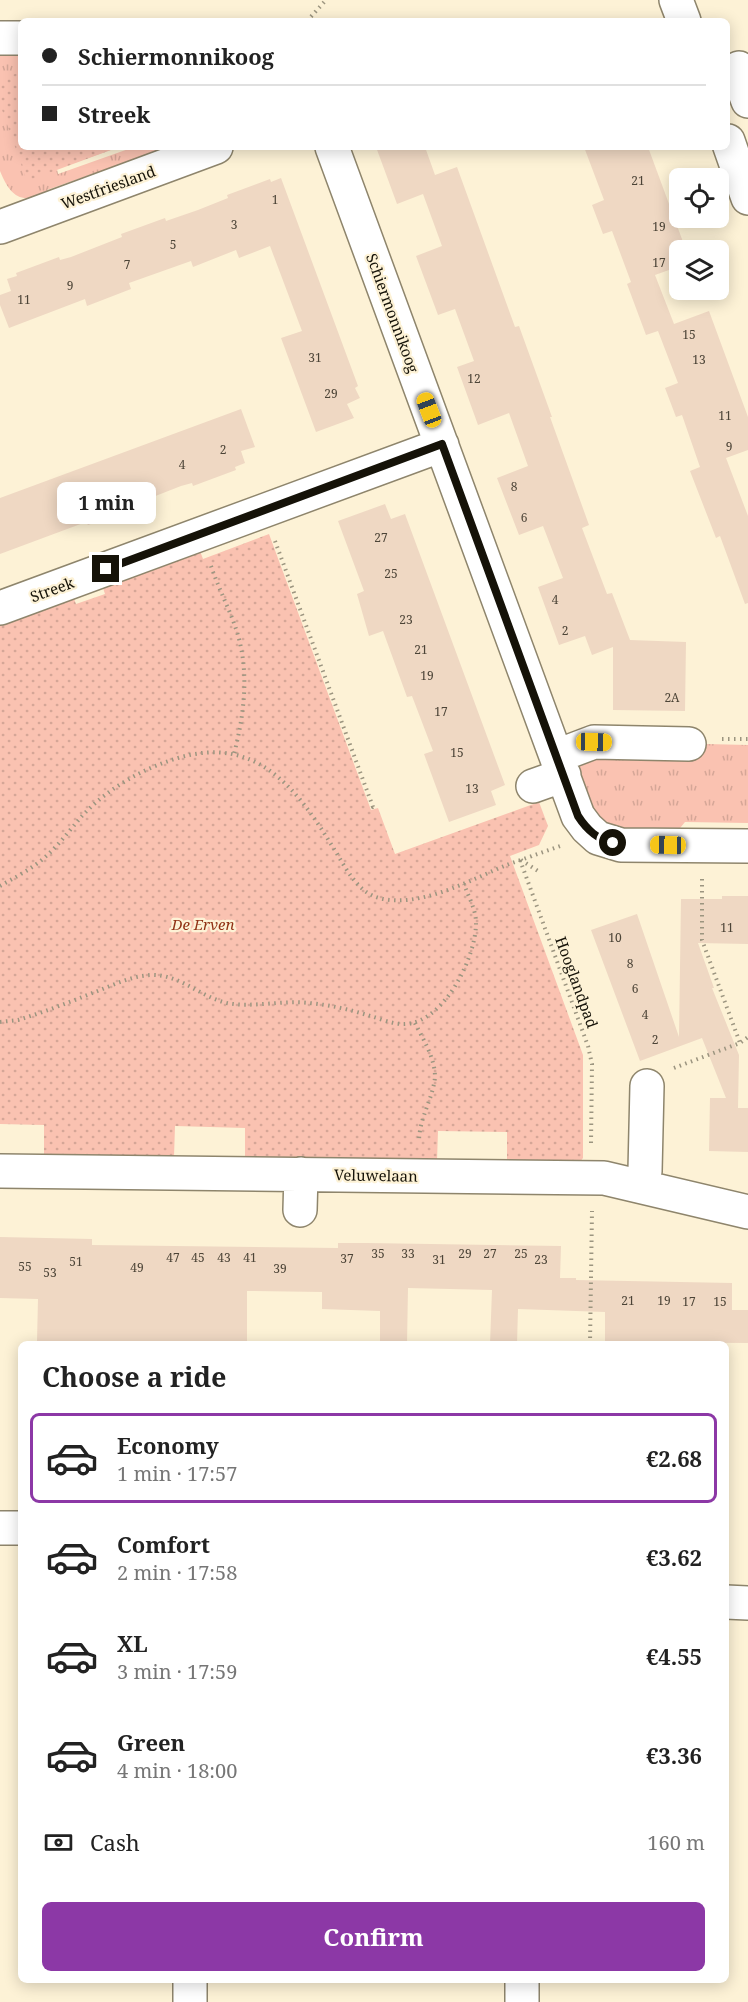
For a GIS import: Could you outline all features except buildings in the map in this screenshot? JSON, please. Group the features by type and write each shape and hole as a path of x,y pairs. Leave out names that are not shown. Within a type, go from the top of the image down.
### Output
{"street":[{"path":"676,0 683,18"},
{"path":"0,38 18,38"},
{"path":"739,68 741,82 748,100"},
{"path":"730,135 748,129"},
{"name":"Westfriesland","path":"2,220 207,150"},
{"name":"Schiermonnikoog","path":"333,150 578,816 598,838 710,870 748,846"},
{"path":"729,150 735,185"},
{"name":"Streek","path":"0,608 194,539 442,444"},
{"path":"533,786 594,742 689,744"},
{"path":"641,1186 645,1171 647,1086"},
{"name":"Veluwelaan","path":"0,1171 591,1177 608,1178 748,1212"},
{"path":"300,1210 301,1174"},
{"path":"0,1528 18,1528"},
{"path":"729,1602 748,1603"},
{"path":"190,1983 190,2002"},
{"path":"522,1983 522,2002"}],"path":[{"path":"310,18 326,0"},
{"path":"272,533 373,807 377,805"},
{"path":"194,539 235,626 245,669 244,700 234,754"},
{"path":"0,886 36,865 54,849 84,814 137,775 189,755 215,751 234,754 260,764 284,781 317,821 350,875 360,887 378,898 395,900 438,893 565,844"},
{"path":"520,860 538,872"},
{"name":"Hooglandpad","path":"520,860 588,1046 592,1064 590,1152"},
{"path":"710,870 702,940 740,1043"},
{"path":"0,1022 18,1020 124,981 153,975 177,980 226,1003 321,1004 397,1024 415,1023 427,1017 442,1001 455,986 470,960 476,922 464,884"},
{"path":"415,1023 432,1058 435,1077 421,1123 419,1152"},
{"path":"698,1059 740,1043 748,1037"},
{"path":"592,1087 599,1087"},
{"path":"590,1341 592,1208"}],"green space":[{"path":"0,52 18,52 18,150 111,150 57,169 58,174 126,150 172,150 97,178 95,173 47,190 49,195 31,198 24,198 13,193 0,171"},
{"path":"18,73 18,150 111,150 27,181 0,104 0,79"},
{"name":"De Erven","path":"269,534 371,810 378,808 395,854 539,802 548,826 539,845 510,856 583,1055 583,1158 579,1163 507,1162 507,1132 438,1131 437,1161 245,1158 245,1128 175,1126 174,1157 44,1155 44,1125 0,1124 0,623 73,596 76,604 105,594 102,585 200,551 203,559"},
{"path":"706,744 748,745 748,823 685,822 676,833 615,832 594,817 575,767 595,754 706,748"}],"route":[{"path":"106,569 442,444 578,816 598,838 613,843"}]}
